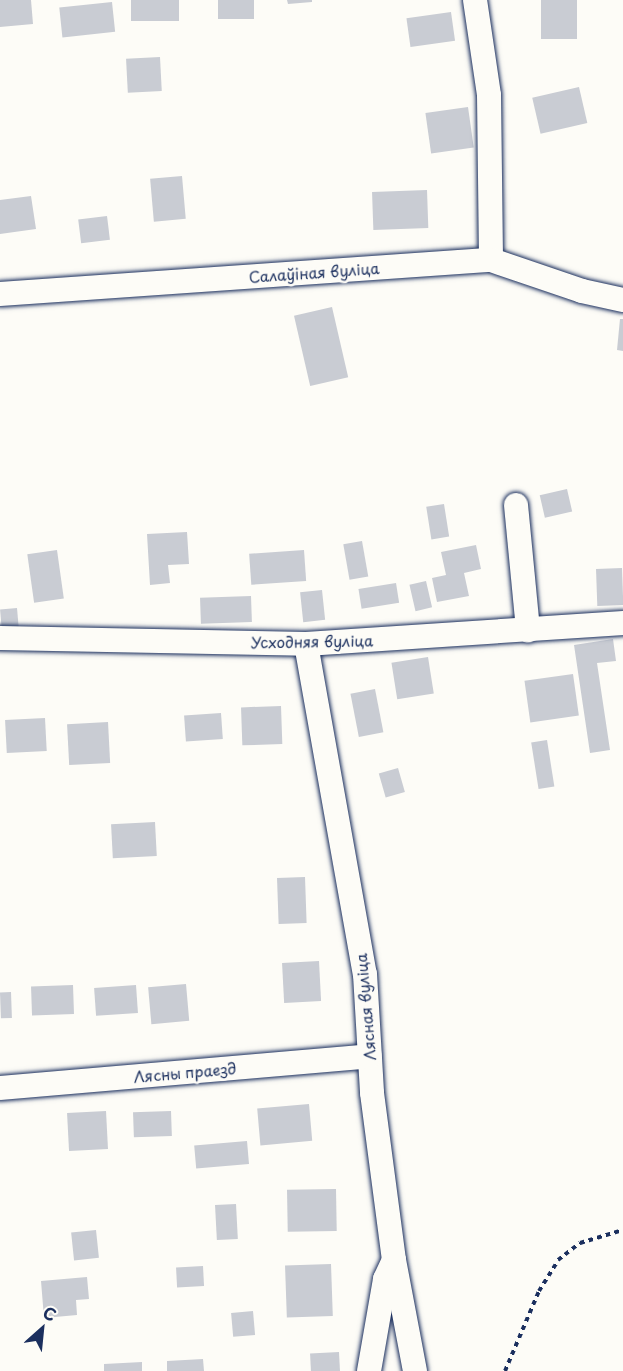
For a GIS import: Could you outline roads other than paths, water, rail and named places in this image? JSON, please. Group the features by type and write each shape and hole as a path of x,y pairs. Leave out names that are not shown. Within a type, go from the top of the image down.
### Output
{"street":[{"path":"475,0 489,95 491,260"},
{"name":"Салаўіная вуліца","path":"0,294 491,260 582,291 623,300"},
{"path":"516,505 528,630"},
{"name":"Усходняя вуліца","path":"0,638 306,644 623,623"},
{"name":"Лясная вуліца","path":"306,644 365,974 372,1093 394,1260 415,1371"},
{"name":"Лясны праезд","path":"0,1088 370,1056"},
{"path":"369,1371 385,1279 394,1260"}]}
